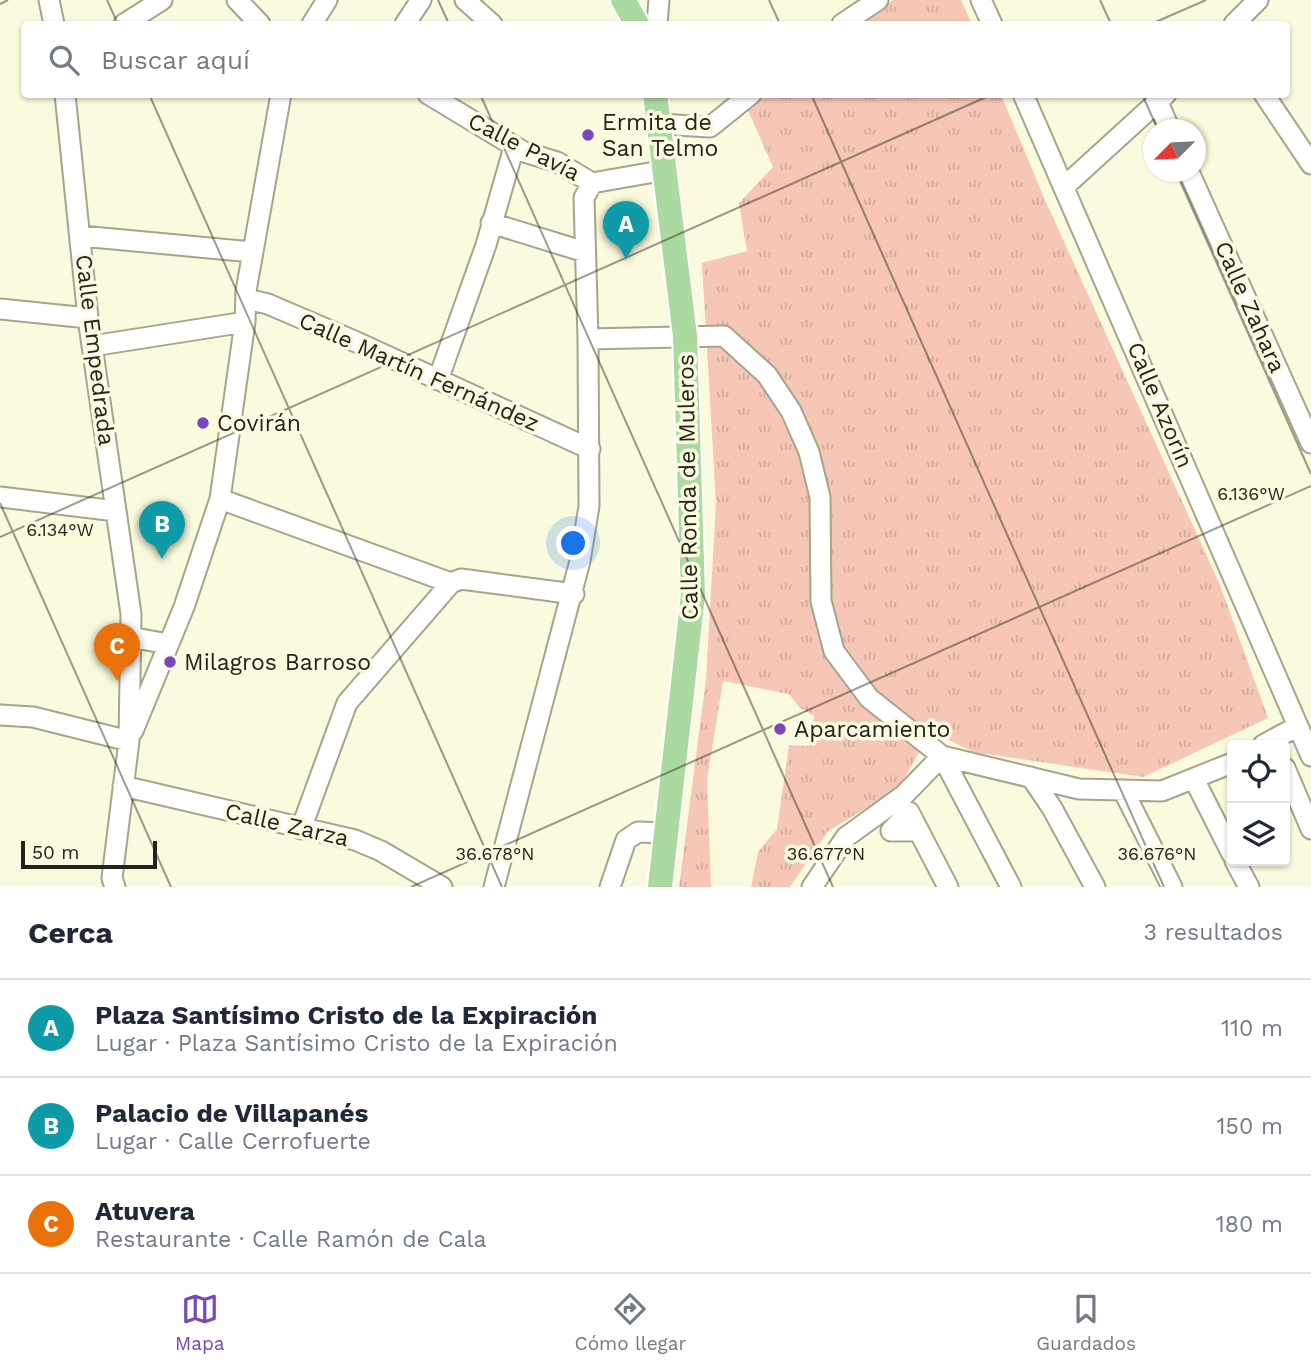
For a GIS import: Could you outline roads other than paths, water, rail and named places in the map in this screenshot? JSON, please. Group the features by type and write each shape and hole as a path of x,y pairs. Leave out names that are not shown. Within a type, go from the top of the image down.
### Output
{"main road":[{"path":"623,0 635,21"},
{"name":"Calle Ronda de Muleros","path":"656,98 685,336 693,595 660,887"}],"street":[{"path":"49,0 53,21"},
{"path":"129,21 162,0"},
{"path":"237,0 257,21"},
{"path":"314,21 327,0"},
{"path":"407,21 421,0"},
{"path":"465,0 489,21"},
{"path":"657,21 659,0"},
{"path":"846,21 878,0"},
{"path":"981,0 991,21"},
{"path":"1237,21 1258,0"},
{"name":"Calle Empedrada","path":"65,98 88,318 129,605 129,741"},
{"path":"112,884 129,741 184,607 220,499 252,252 280,98"},
{"name":"Calle Pavía","path":"435,98 514,146 557,162 592,183 666,170"},
{"path":"659,124 710,127 746,98"},
{"name":"Calle Azorín","path":"1025,98 1311,756"},
{"path":"1065,186 1162,98 1167,119"},
{"path":"1267,98 1311,164"},
{"path":"438,380 514,146"},
{"name":"Calle Zahara","path":"1194,182 1311,443"},
{"path":"494,887 574,594 589,506 584,198 592,183"},
{"path":"491,223 585,252"},
{"path":"80,236 252,252"},
{"name":"Calle Martín Fernández","path":"246,299 268,304 590,449"},
{"path":"0,309 88,318"},
{"path":"92,346 245,321"},
{"path":"588,339 724,336 767,375 791,411 809,453 820,497 821,601 834,651 869,698 942,756 1011,887"},
{"path":"0,497 116,511"},
{"path":"220,499 451,583"},
{"path":"301,829 347,703 451,583 461,579 574,594"},
{"path":"131,637 168,644"},
{"path":"0,715 33,717 129,741"},
{"path":"1276,740 1298,726"},
{"path":"942,756 1079,789 1162,791 1227,764"},
{"path":"812,887 846,837 904,795 942,756"},
{"path":"1031,777 1052,808 1095,887"},
{"path":"1194,779 1227,845"},
{"path":"1290,780 1311,829"},
{"name":"Calle Zarza","path":"123,786 355,840 382,851 442,887"},
{"path":"1123,790 1172,887"},
{"path":"919,831 948,887"},
{"path":"610,887 626,840 638,832 667,833"},
{"path":"1238,866 1249,887"}],"place":[{"name":"Ermita de San Telmo","path":"588,135"},
{"name":"Plaza Santísimo Cristo de la Expiración","path":"626,259"},
{"name":"Covirán","path":"203,423"},
{"name":"Palacio de Villapanés","path":"162,559"},
{"name":"Milagros Barroso","path":"170,662"},
{"name":"Atuvera","path":"117,681"},
{"name":"Aparcamiento","path":"780,729"}]}
